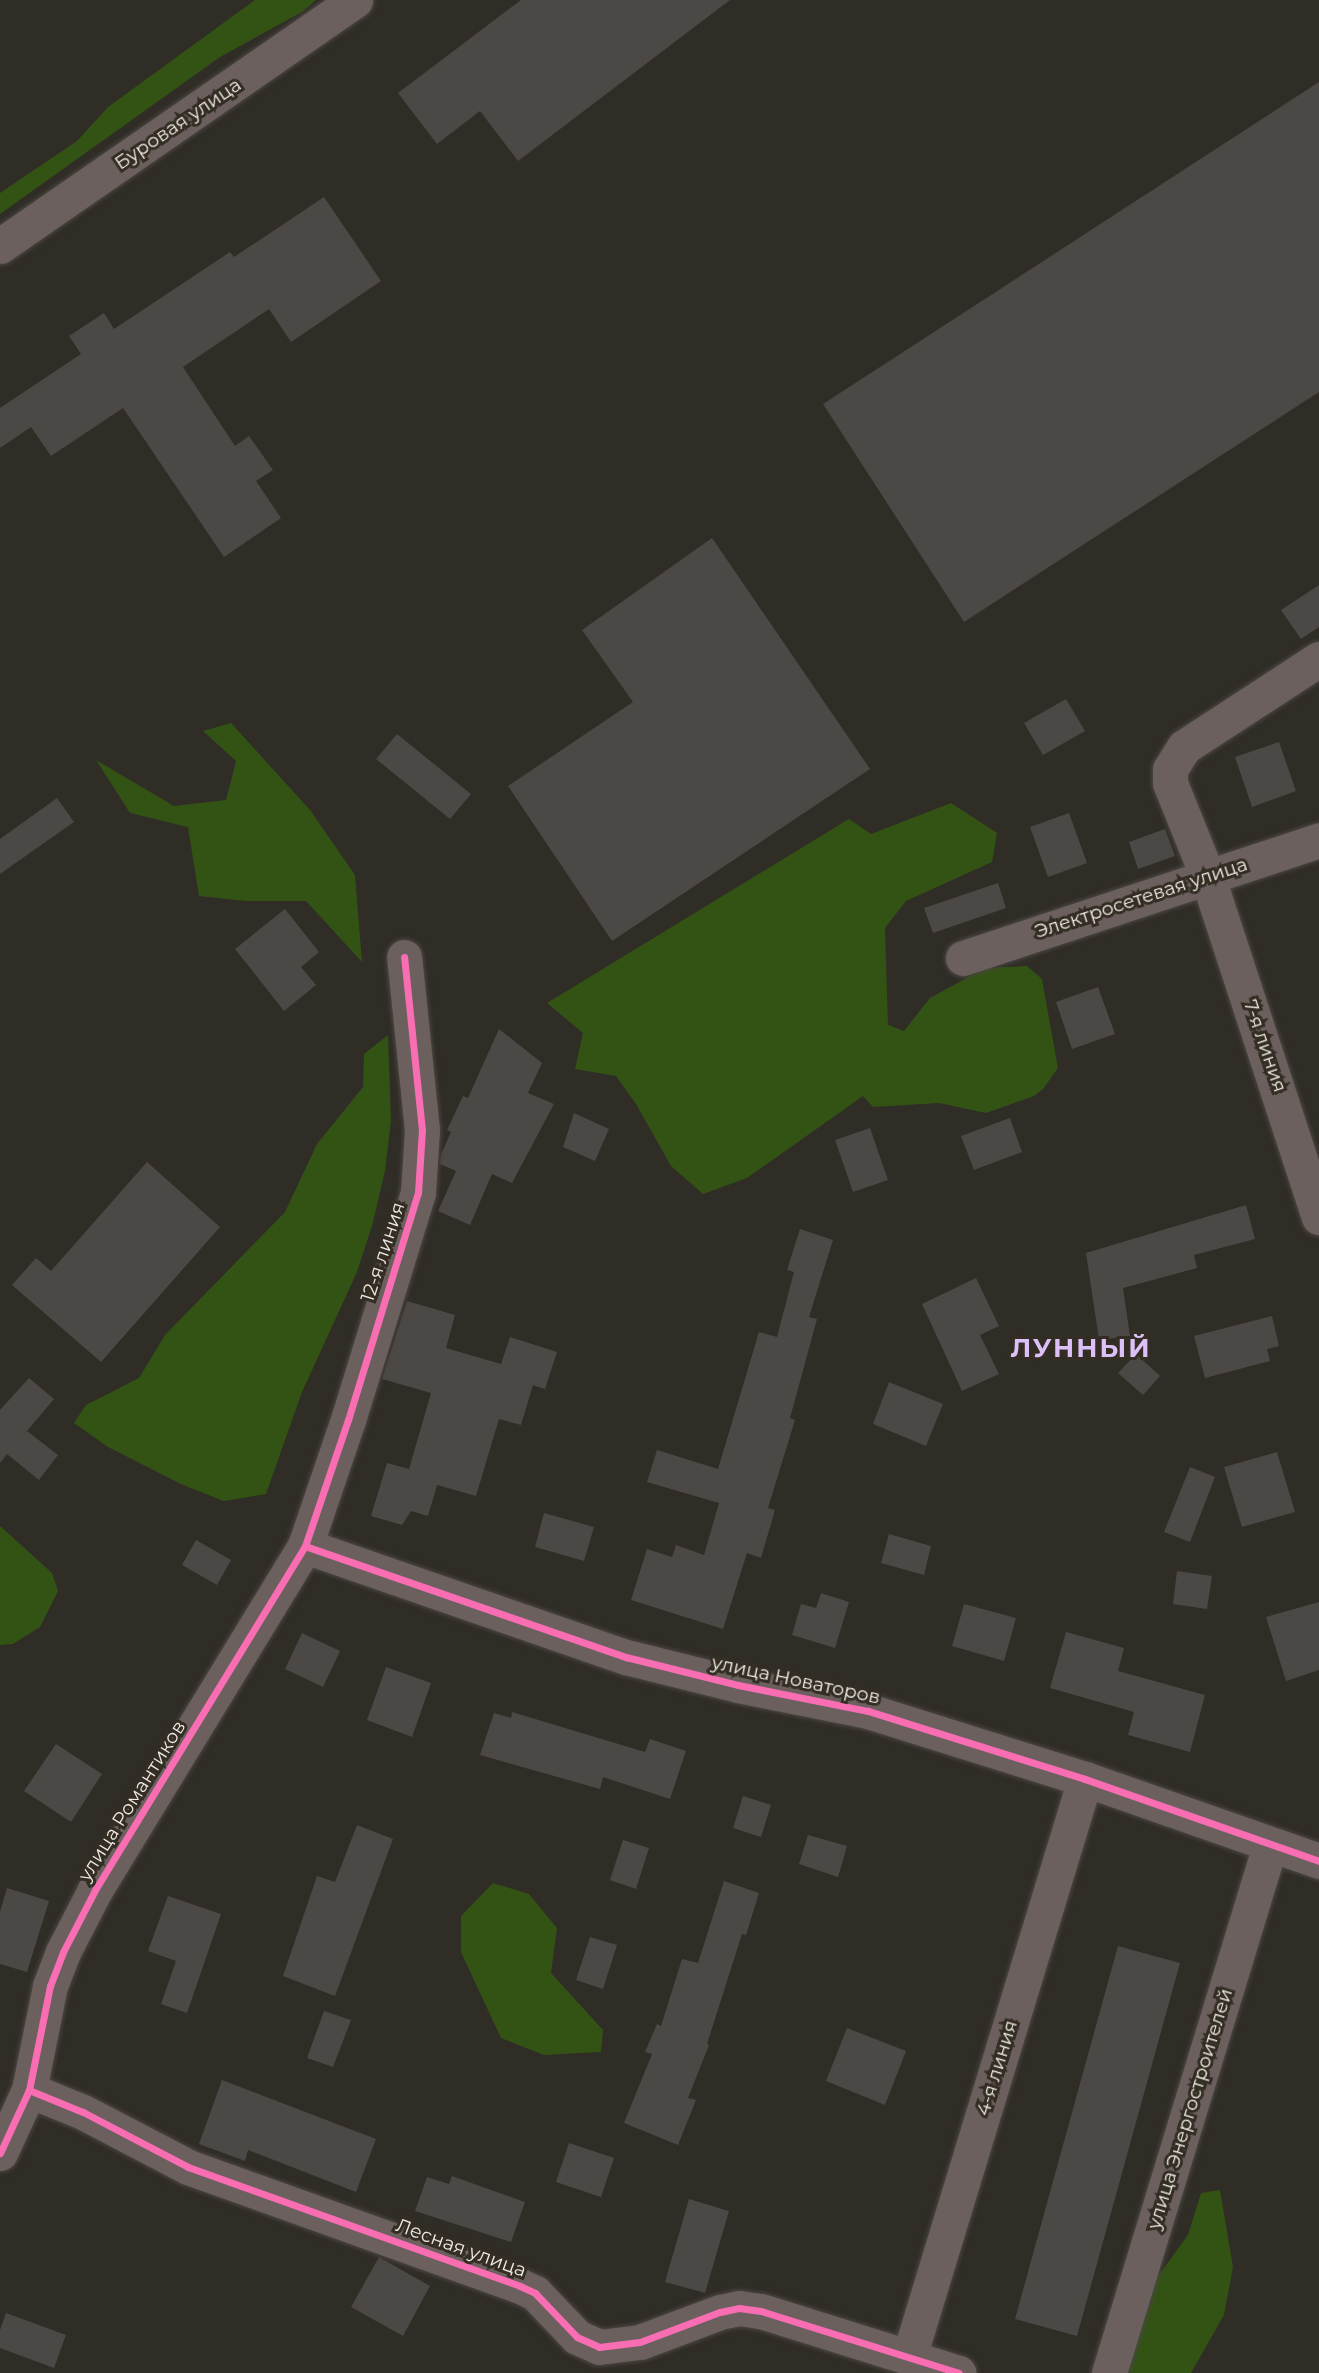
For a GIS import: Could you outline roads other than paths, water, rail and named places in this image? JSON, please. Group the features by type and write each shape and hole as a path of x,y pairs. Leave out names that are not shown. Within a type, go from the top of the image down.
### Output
{"street":[{"name":"Буровая улица","path":"0,246 355,0"},
{"name":"7-я линия","path":"1319,659 1184,747 1170,769 1170,783 1207,875 1293,1130 1319,1217"},
{"name":"Электросетевая улица","path":"963,958 1319,840"},
{"name":"12-я линия","path":"305,1546 410,1226 418,1193 422,1130 404,957"},
{"name":"улица Новаторов","path":"305,1546 625,1657 738,1685 868,1711 1085,1779 1319,1861"},
{"name":"улица Романтиков","path":"29,2090 50,1986 84,1911 305,1546"},
{"name":"4-я линия","path":"909,2357 1085,1779"},
{"name":"улица Энергостроителей","path":"1109,2373 1270,1845"},
{"path":"0,2153 29,2090"},
{"name":"Лесная улица","path":"29,2090 83,2112 188,2167 520,2286 535,2293 577,2337 599,2347 640,2342 720,2312 739,2308 761,2311 958,2373"}],"district":[{"name":"ЛУННЫЙ","path":"1081,1349"}]}
